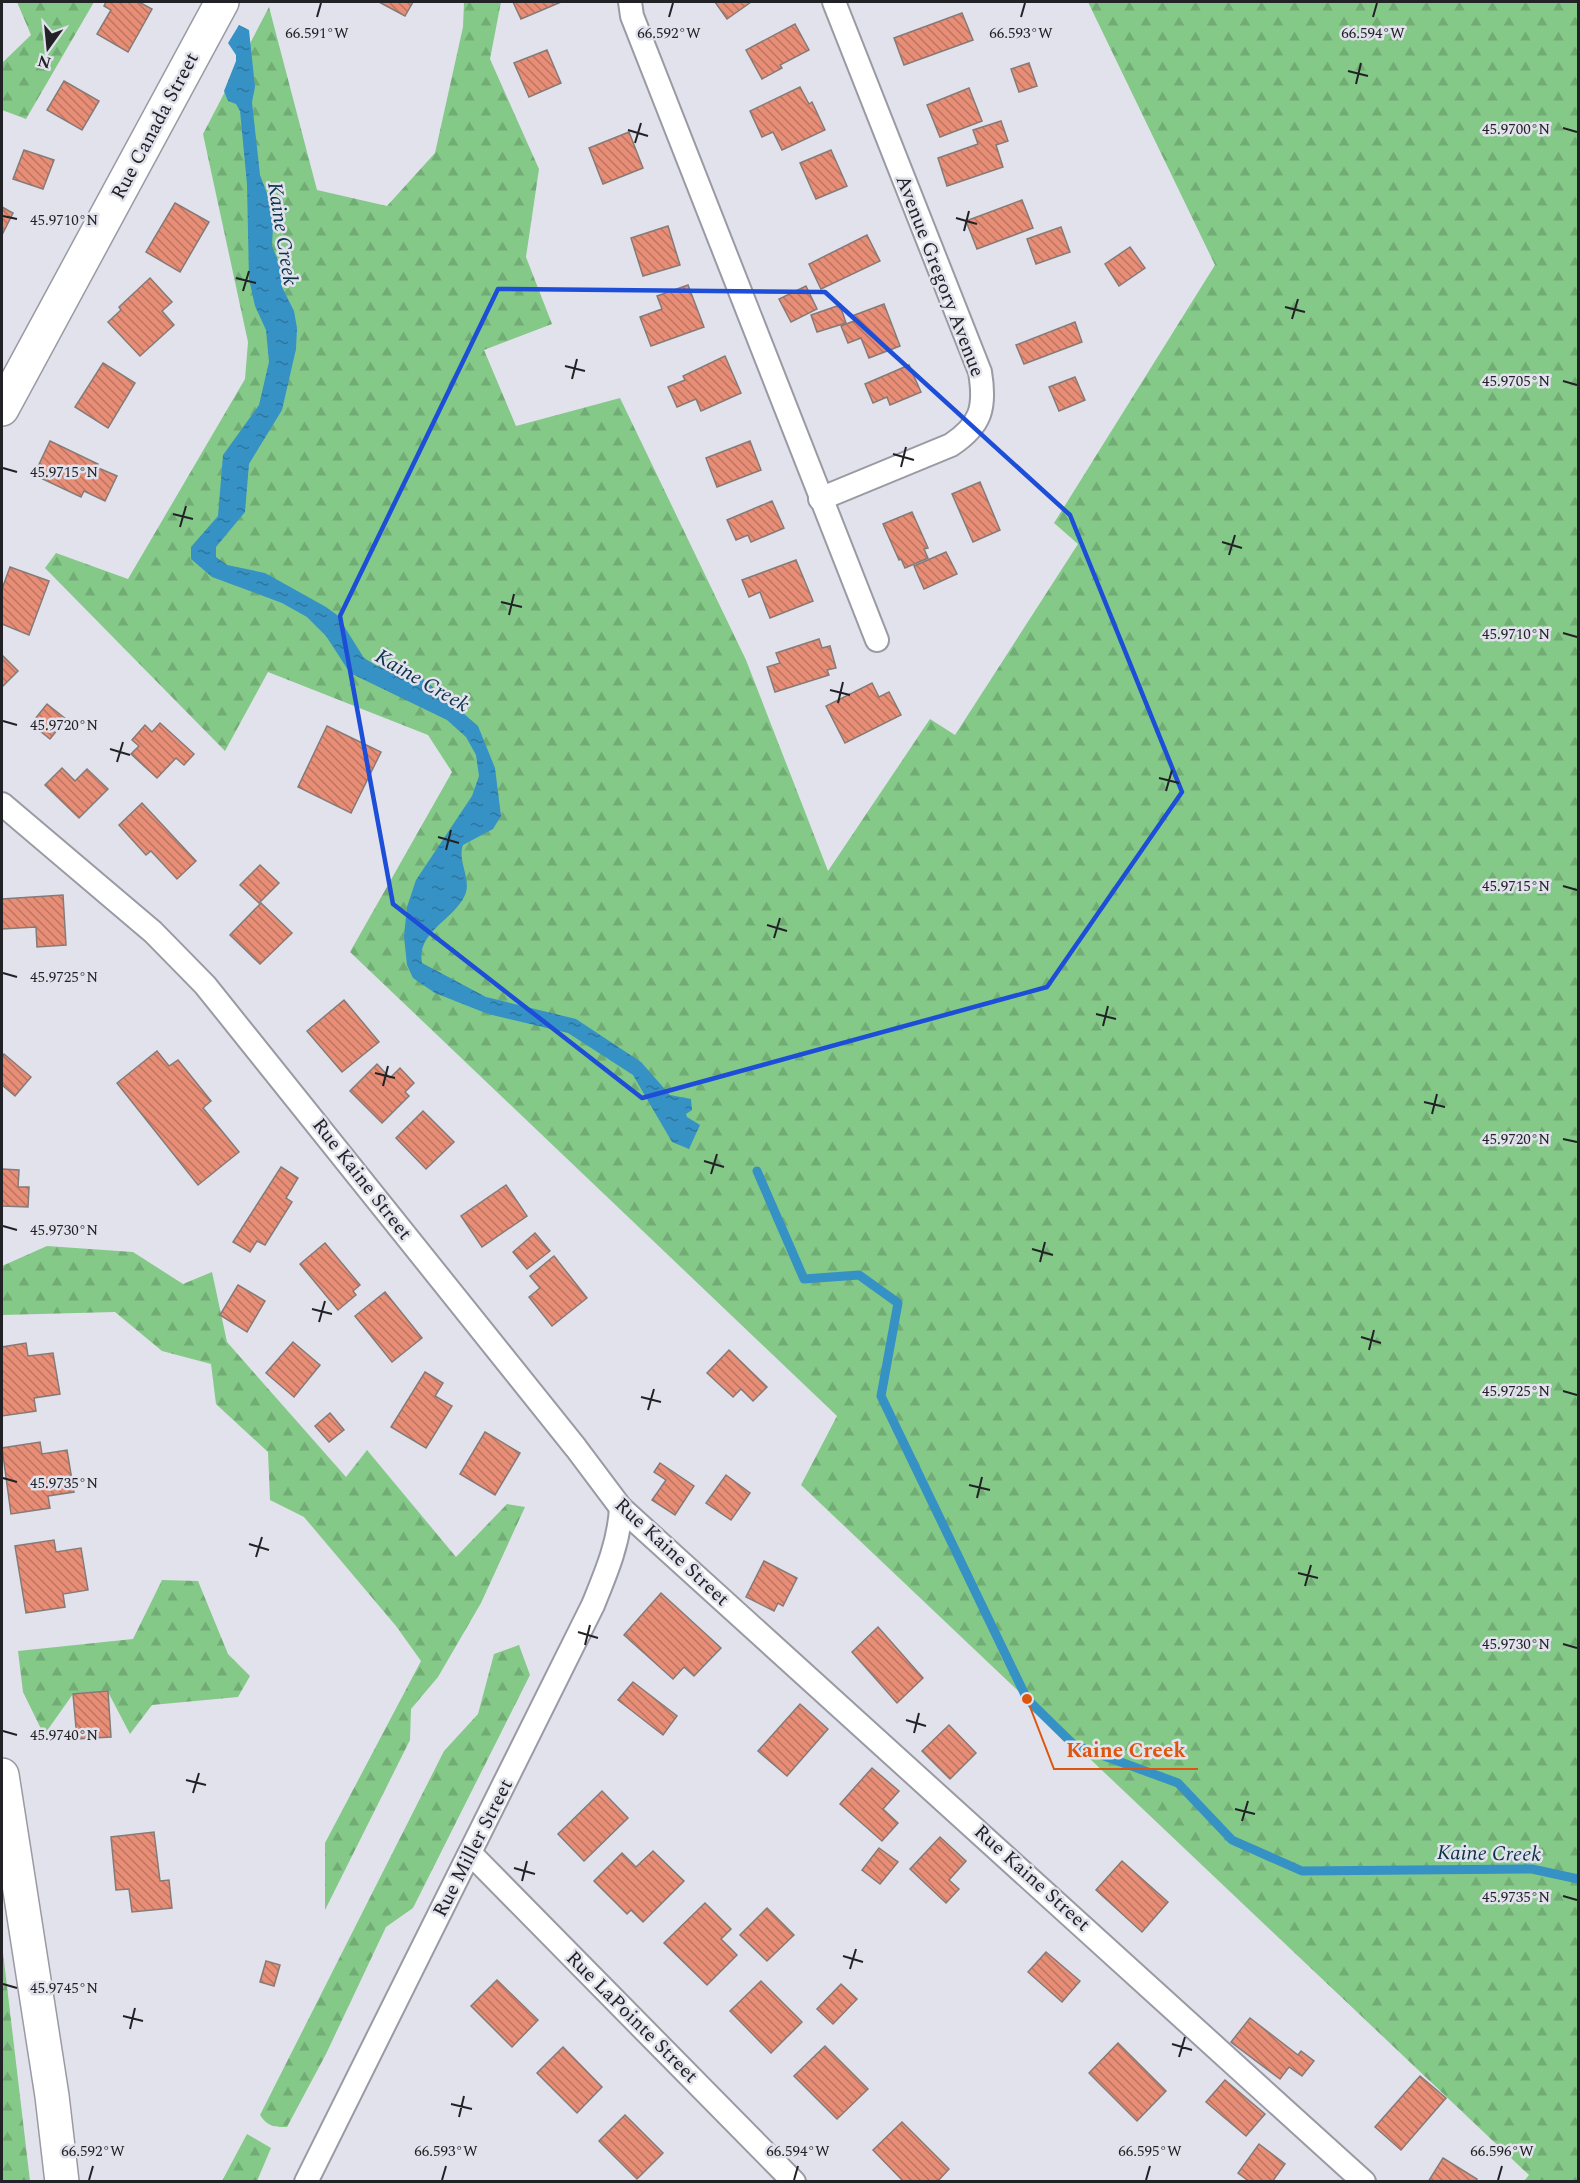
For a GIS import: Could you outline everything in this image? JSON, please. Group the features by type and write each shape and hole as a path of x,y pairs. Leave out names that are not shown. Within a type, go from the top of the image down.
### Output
{"main road":[{"name":"Rue Canada Street","path":"2,409 217,4"},
{"path":"2,1775 52,2096 62,2181"}],"street":[{"path":"630,2 632,16 877,640"},
{"name":"Avenue Gregory Avenue","path":"820,499 951,445 969,433 980,414 983,393 980,372 834,2"},
{"name":"Rue Kaine Street","path":"2,804 153,932 206,985 576,1448 621,1508 1364,2181"},
{"name":"Rue Miller Street","path":"306,2181 592,1605 611,1560 620,1531 621,1508"},
{"name":"Rue LaPointe Street","path":"470,1853 794,2181"}],"highlighted area":[{"path":"498,289 825,292 1070,515 1182,792 1047,987 642,1098 393,904 340,616"}],"green space":[{"path":"17,2 94,2 26,119 2,110 2,63 31,35"},
{"path":"464,2 501,2 490,59 539,169 526,257 552,324 484,350 516,426 620,398 746,660 828,871 930,719 955,735 1078,544 1054,523 1215,265 1088,2 1578,2 1578,2181 1524,2181 1529,2175 801,1485 837,1416 350,952 452,772 428,735 268,672 225,751 45,568 56,553 128,579 245,379 248,342 203,134 269,7 317,190 387,206 435,153 463,27"},
{"path":"47,1246 133,1252 183,1284 212,1272 227,1342 346,1477 367,1450 456,1557 507,1504 525,1507 481,1603 438,1677 411,1709 410,1740 325,1910 325,1843 421,1661 396,1626 304,1517 270,1500 268,1452 216,1404 211,1364 162,1351 115,1312 2,1315 2,1266"},
{"path":"162,1580 198,1581 228,1654 250,1676 238,1697 152,1705 130,1734 108,1692 73,1694 44,1735 23,1692 18,1651 133,1639"},
{"path":"519,1645 530,1675 413,1908 386,1927 326,2054 287,2127 269,2124 260,2115 444,1751 478,1714 494,1654"},
{"path":"2,1944 30,2181 2,2181"},
{"path":"247,2134 271,2148 257,2181 222,2181"}],"water":[{"path":"239,25 249,30 255,87 252,102 260,175 268,196 280,206 279,216 273,227 272,246 281,268 282,287 294,311 297,328 296,349 282,410 249,464 245,512 216,547 216,557 227,565 265,573 326,607 337,615 364,658 377,666 419,675 478,726 495,768 501,816 493,829 463,845 462,857 467,883 465,895 453,912 430,934 422,952 422,963 486,997 576,1019 641,1062 670,1095 691,1099 692,1110 686,1114 687,1117 700,1125 689,1149 672,1142 633,1075 568,1033 488,1014 435,993 413,978 407,965 404,936 407,907 416,880 472,796 479,776 476,755 466,737 447,720 350,673 326,636 307,617 282,603 212,577 191,559 191,547 218,516 223,455 259,405 269,362 266,330 255,306 249,279 247,184 240,111 236,104 228,101 224,91 236,61 236,55 228,43"}],"building":[{"path":"106,2 139,2 152,9 128,52 97,34 111,10 104,6"},
{"path":"379,2 413,2 405,16"},
{"path":"513,2 561,2 521,19"},
{"path":"715,2 751,2 727,19"},
{"path":"962,13 973,40 904,65 894,38"},
{"path":"795,24 809,50 780,65 782,68 762,79 746,50"},
{"path":"547,50 561,83 529,97 514,63"},
{"path":"1029,63 1037,86 1019,92 1011,69"},
{"path":"64,81 99,101 82,130 47,110"},
{"path":"800,87 809,104 812,102 825,130 782,150 773,132 762,137 750,111"},
{"path":"969,88 982,121 940,137 927,105"},
{"path":"1001,121 1008,141 996,145 1003,167 947,186 938,158 978,144 973,130"},
{"path":"629,132 643,168 603,184 589,148"},
{"path":"24,150 54,160 43,189 13,179"},
{"path":"831,150 847,186 816,199 800,163"},
{"path":"1022,200 1033,228 977,249 966,221"},
{"path":"175,203 209,222 180,272 146,252"},
{"path":"2,207 13,213 2,235"},
{"path":"668,226 680,265 643,276 631,238"},
{"path":"1061,227 1070,252 1036,264 1027,239"},
{"path":"867,235 880,261 821,289 809,264"},
{"path":"1130,247 1145,268 1119,286 1105,264"},
{"path":"150,278 172,302 162,311 174,325 140,356 108,322 121,310 119,307"},
{"path":"688,285 704,327 651,346 640,317 662,309 657,296"},
{"path":"806,286 817,309 791,322 779,299"},
{"path":"884,304 900,346 869,358 861,338 848,343 841,326 854,321 852,316"},
{"path":"840,305 846,323 817,332 811,315"},
{"path":"1075,322 1082,342 1024,364 1016,345"},
{"path":"725,356 741,393 701,411 696,399 677,407 668,387 685,380 683,376"},
{"path":"103,363 135,383 108,428 75,407"},
{"path":"909,365 921,392 890,405 887,397 873,403 865,384"},
{"path":"1075,377 1085,400 1059,411 1049,387"},
{"path":"50,441 98,464 96,467 117,476 105,501 84,491 81,497 34,475"},
{"path":"750,441 761,470 717,487 706,458"},
{"path":"980,482 1000,530 973,542 952,494"},
{"path":"772,501 784,528 751,542 748,535 736,540 727,520"},
{"path":"912,512 928,548 924,549 928,558 905,568 883,524"},
{"path":"946,552 957,574 924,589 914,566"},
{"path":"796,560 813,601 770,618 760,592 749,597 742,580"},
{"path":"10,567 49,581 29,635 2,624 2,589"},
{"path":"819,639 822,648 830,646 836,668 827,670 829,675 775,692 767,667 780,663 776,653"},
{"path":"2,655 18,671 2,687"},
{"path":"872,683 879,697 889,692 901,715 845,743 826,706"},
{"path":"47,704 66,719 50,739 31,724"},
{"path":"160,723 194,754 184,765 176,758 157,778 131,754 139,746 132,740 145,725 152,732"},
{"path":"327,726 381,752 351,813 298,787"},
{"path":"62,768 75,781 87,769 108,789 79,818 45,785"},
{"path":"142,803 196,861 177,879 151,851 146,855 119,825"},
{"path":"260,865 279,883 259,903 240,885"},
{"path":"63,895 66,945 37,947 36,927 2,929 2,899"},
{"path":"261,903 292,933 260,964 230,935"},
{"path":"344,1000 379,1042 342,1072 307,1031"},
{"path":"157,1051 169,1066 178,1060 211,1101 203,1108 239,1152 198,1185 117,1083"},
{"path":"4,1054 31,1077 15,1096 2,1085 2,1057"},
{"path":"377,1064 390,1078 400,1068 414,1083 405,1092 409,1096 382,1123 350,1091"},
{"path":"423,1111 454,1142 426,1169 396,1138"},
{"path":"281,1167 298,1178 286,1198 292,1202 265,1245 257,1241 250,1252 233,1242"},
{"path":"2,1169 19,1170 18,1187 29,1187 28,1207 2,1206"},
{"path":"506,1185 527,1216 482,1247 461,1216"},
{"path":"535,1233 550,1251 527,1269 513,1252"},
{"path":"325,1243 360,1285 353,1291 356,1295 338,1310 300,1264"},
{"path":"554,1256 587,1298 552,1326 529,1297 540,1288 530,1276"},
{"path":"238,1285 265,1301 247,1332 220,1315"},
{"path":"385,1292 422,1338 392,1362 355,1316"},
{"path":"293,1342 320,1365 294,1397 266,1373"},
{"path":"26,1343 28,1356 53,1353 60,1394 34,1398 36,1411 2,1416 2,1347"},
{"path":"729,1350 767,1387 753,1401 741,1389 733,1397 707,1373"},
{"path":"425,1372 443,1383 435,1396 452,1406 426,1448 391,1427"},
{"path":"330,1413 344,1430 329,1442 315,1426"},
{"path":"485,1432 520,1453 495,1495 460,1474"},
{"path":"40,1442 42,1454 67,1450 74,1492 48,1496 50,1508 11,1514 2,1448"},
{"path":"660,1463 694,1486 675,1515 652,1500 666,1480 654,1472"},
{"path":"726,1475 750,1493 731,1520 706,1503"},
{"path":"54,1540 56,1552 81,1548 88,1590 63,1594 65,1607 26,1613 15,1546"},
{"path":"764,1561 797,1578 783,1606 778,1603 774,1611 746,1597"},
{"path":"661,1593 721,1648 694,1676 684,1667 673,1679 624,1635"},
{"path":"878,1627 923,1678 897,1703 852,1652"},
{"path":"633,1682 677,1716 663,1735 618,1700"},
{"path":"108,1691 111,1737 77,1739 73,1694"},
{"path":"800,1704 828,1729 787,1776 758,1751"},
{"path":"949,1725 976,1753 950,1779 922,1751"},
{"path":"872,1768 899,1791 883,1809 898,1823 882,1841 840,1804"},
{"path":"602,1791 628,1818 584,1861 558,1834"},
{"path":"154,1832 160,1881 169,1880 172,1908 132,1912 129,1889 116,1890 111,1837"},
{"path":"940,1837 966,1861 949,1880 959,1889 946,1903 910,1869"},
{"path":"879,1848 898,1862 880,1884 862,1870"},
{"path":"653,1851 684,1881 643,1922 631,1910 627,1914 594,1881 622,1853 636,1867"},
{"path":"1122,1861 1168,1902 1142,1932 1096,1890"},
{"path":"705,1903 731,1929 721,1939 737,1955 707,1985 664,1943"},
{"path":"767,1908 794,1935 767,1961 740,1935"},
{"path":"1046,1952 1080,1981 1062,2002 1028,1972"},
{"path":"266,1961 280,1965 274,1986 260,1982"},
{"path":"497,1980 538,2020 512,2047 471,2006"},
{"path":"761,1981 802,2022 771,2053 730,2011"},
{"path":"841,1984 857,1999 833,2024 817,2009"},
{"path":"1250,2018 1298,2055 1301,2051 1314,2061 1302,2076 1289,2067 1280,2079 1231,2042"},
{"path":"1118,2043 1166,2091 1137,2121 1089,2073"},
{"path":"825,2046 868,2089 837,2119 794,2076"},
{"path":"563,2047 602,2087 577,2113 537,2073"},
{"path":"1420,2076 1446,2098 1401,2150 1375,2127"},
{"path":"1225,2080 1265,2114 1246,2136 1206,2102"},
{"path":"625,2115 663,2153 637,2179 599,2141"},
{"path":"902,2122 949,2169 937,2182 904,2182 873,2150"},
{"path":"1259,2144 1285,2164 1272,2182 1250,2182 1238,2173"},
{"path":"1443,2158 1477,2179 1476,2182 1428,2182"}],"waterway":[{"name":"Kaine Creek","path":"757,1171 804,1279 859,1275 898,1303 881,1396 1027,1699 1074,1745 1178,1783 1232,1840 1302,1871 1532,1869 1578,1879"}],"place":[{"name":"Kaine Creek","path":"1027,1699"}]}
